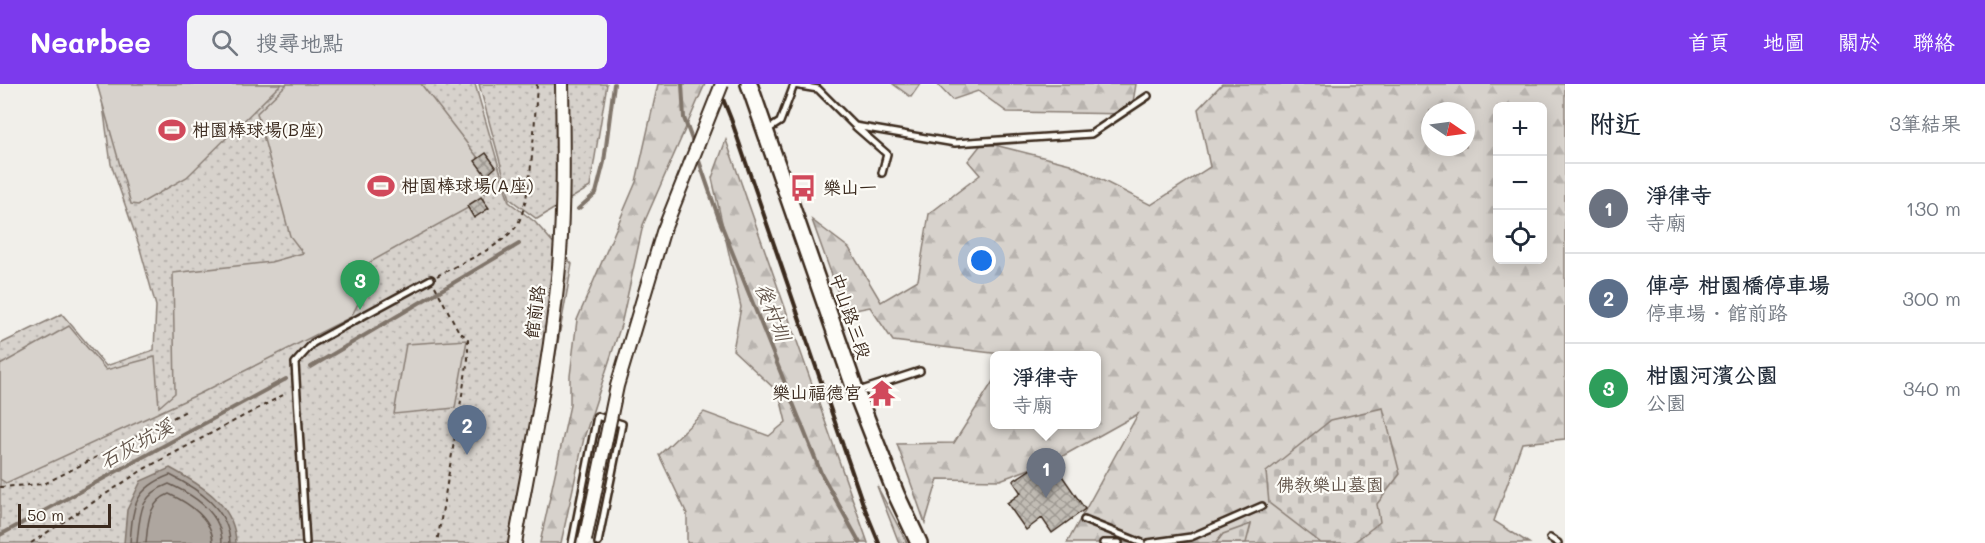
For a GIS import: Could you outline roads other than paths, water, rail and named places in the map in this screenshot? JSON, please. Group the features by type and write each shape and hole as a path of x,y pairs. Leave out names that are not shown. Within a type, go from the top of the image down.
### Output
{"main road":[{"name":"中山路三段","path":"749,84 856,392 896,494 919,543"},
{"name":"中山路三段","path":"757,84 765,132"}],"street":[{"name":"館前路","path":"514,543 546,362 559,269 564,188 562,84"},
{"path":"585,542 617,386 659,243 722,84"}],"lane":[{"path":"765,132 780,122 794,86 818,89 887,154 882,173"},
{"path":"855,126 955,143 1091,134 1148,96"},
{"path":"306,543 295,363 313,343 431,279"},
{"path":"856,392 920,371"},
{"path":"572,543 597,416 622,424 598,543"},
{"path":"1148,543 1191,537 1262,506"},
{"path":"1084,520 1143,543"},
{"path":"1550,538 1558,543"},
{"path":"1103,543 1119,543"}],"water":[{"path":"170,468 204,489 223,507 230,517 236,543 124,543 127,510 141,481"}],"waterway":[{"name":"石灰坑溪","path":"578,209 596,193 604,162 614,84"},
{"name":"後村圳","path":"682,84 684,118 694,145"},
{"name":"後村圳","path":"697,155 719,219 821,473 860,543"},
{"name":"石灰坑溪","path":"311,367 519,244"},
{"name":"石灰坑溪","path":"0,535 286,379"}],"railway":[{"path":"717,84 863,504 879,543"}],"place":[{"name":"柑園棒球場(B座)","path":"172,130"},
{"name":"柑園棒球場(A座)","path":"381,186"},
{"name":"樂山一","path":"803,188"},
{"name":"柑園河濱公園","path":"360,310"},
{"name":"樂山福德宮","path":"882,393"},
{"name":"俥亭 柑園橋停車場","path":"467,455"},
{"name":"淨律寺","path":"1046,498"}],"park label":[{"name":"佛教樂山墓園","path":"1330,485"}]}
